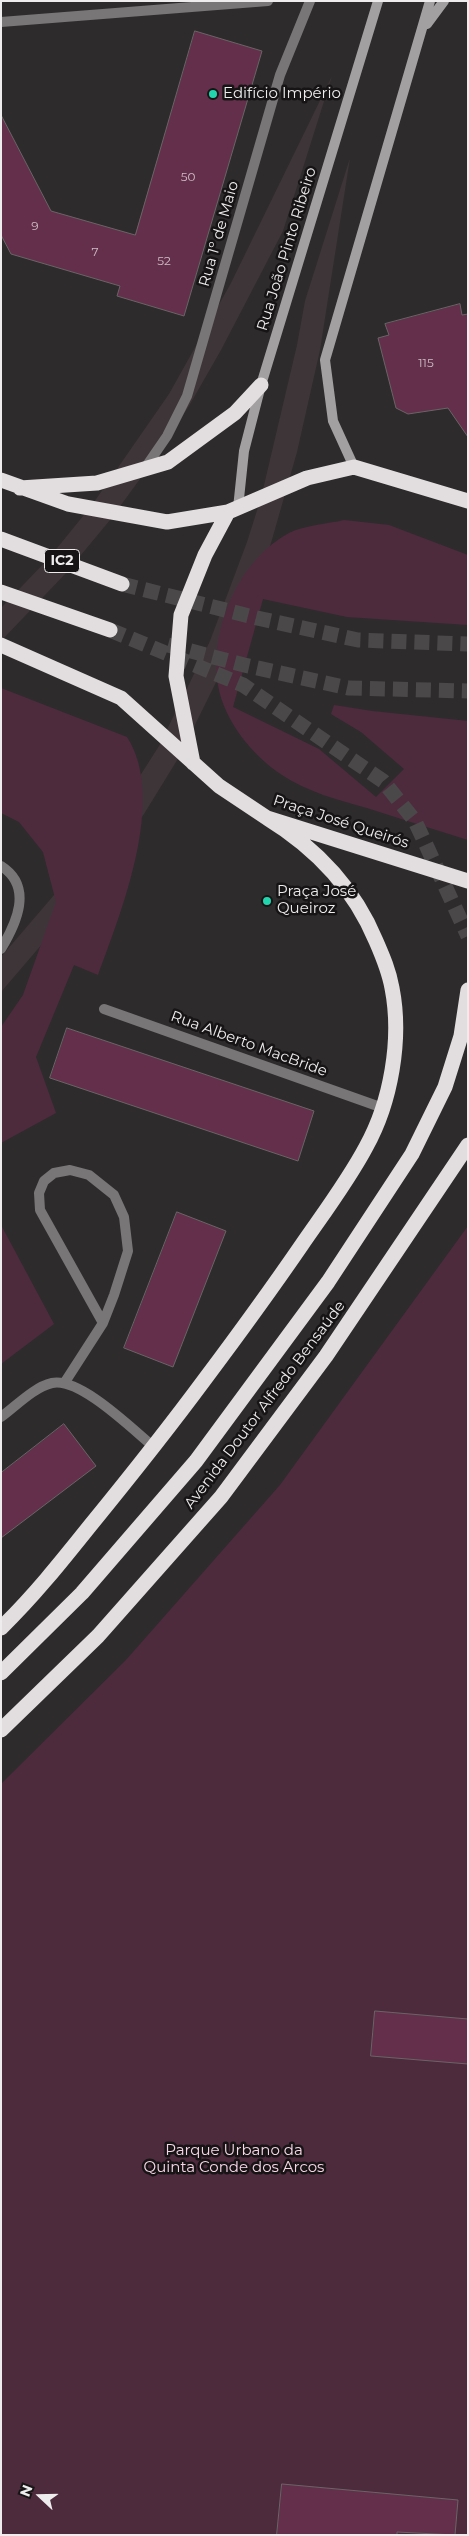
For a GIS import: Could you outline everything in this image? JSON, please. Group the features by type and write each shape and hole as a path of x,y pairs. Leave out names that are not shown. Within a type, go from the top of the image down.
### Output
{"highway":[{"path":"20,488 96,483 168,462 235,413 261,384"},
{"path":"1,480 68,504 167,522 233,510 307,478 354,467 468,501"},
{"path":"193,763 176,676 181,614 205,555 233,510"},
{"name":"IC2","path":"1,539 122,584"},
{"path":"1,592 110,630"},
{"name":"Praça José Queirós","path":"1,645 120,698 219,786 267,818 468,881"},
{"path":"1,1628 27,1603 154,1447 239,1334 320,1218 367,1146 383,1108 392,1065 396,1016 386,965 367,918 352,895 308,845 267,818"},
{"name":"Avenida Doutor Alfredo Bensaúde","path":"1,1673 82,1593 196,1461 328,1282 412,1154 445,1087 461,1036 468,990"},
{"name":"Avenida Doutor Alfredo Bensaúde","path":"1,1730 98,1636 221,1497 326,1356 468,1145"}],"main road":[{"name":"Rua João Pinto Ribeiro","path":"233,510 244,451 261,384 378,1"},
{"path":"354,467 333,422 325,360 430,1"},
{"path":"422,31 444,1"}],"street":[{"path":"1,22 202,4 268,1"},
{"name":"Rua 1º de Maio","path":"145,468 167,436 187,396 280,76 310,1"},
{"path":"1,866 17,884 20,906 11,933 1,949"},
{"name":"Rua Alberto MacBride","path":"104,1009 383,1108"},
{"path":"64,1382 103,1324 128,1251 124,1216 114,1195 89,1175 70,1170 54,1173 44,1181 39,1193 40,1210 103,1324"},
{"path":"1,1417 40,1387 64,1382 81,1389 154,1447"}],"shaded area":[{"path":"332,76 283,231 221,350 189,406 148,468 110,520 66,573 1,641 1,608 49,558 92,505 169,394 231,283"},
{"path":"350,158 320,350 297,452 269,550 232,650 179,757 144,814 96,881 1,992 1,957 78,867 124,801 159,746 210,641 247,542 261,498 297,345 305,301"}],"green space":[{"path":"344,520 389,525 468,555 468,625 347,617 263,599 233,707 319,749 376,797 404,769 361,732 331,714 334,705 468,721 468,840 334,799 292,781 271,767 251,748 226,712 218,685 216,663 218,641 223,619 231,598 242,578 271,545 289,533 309,526"},
{"path":"1,688 127,737 138,762 143,791 136,856 118,920 98,975 74,965 36,1057 56,1113 1,1143 1,1027 23,995 56,902 43,852 19,822 1,813"},
{"path":"1,1225 54,1324 1,1364"},
{"name":"Parque Urbano da Quinta Conde dos Arcos","path":"468,1226 468,2535 1,2535 1,1784 126,1660 280,1485"}],"building":[{"path":"195,31 262,51 184,316 117,296 120,286 11,254 1,235 1,115 51,211 135,235"},
{"path":"460,304 462,315 468,314 468,437 448,408 408,414 396,408 378,338 389,335 385,324"},
{"path":"67,1028 314,1111 298,1161 50,1078"},
{"path":"177,1212 226,1231 173,1367 124,1348"},
{"path":"64,1424 96,1466 1,1538 1,1473"},
{"path":"375,2011 468,2019 468,2064 371,2056"},
{"path":"282,2484 458,2500 455,2535 397,2532 397,2535 277,2535"}],"tunnel":[{"path":"122,584 257,618 358,640 468,644"},
{"path":"110,630 243,685 383,781 415,821 468,936"},
{"path":"168,645 244,665 348,688 468,691"}],"place":[{"name":"Edifício Império","path":"213,94"},
{"name":"Praça José Queiroz","path":"267,901"}]}
